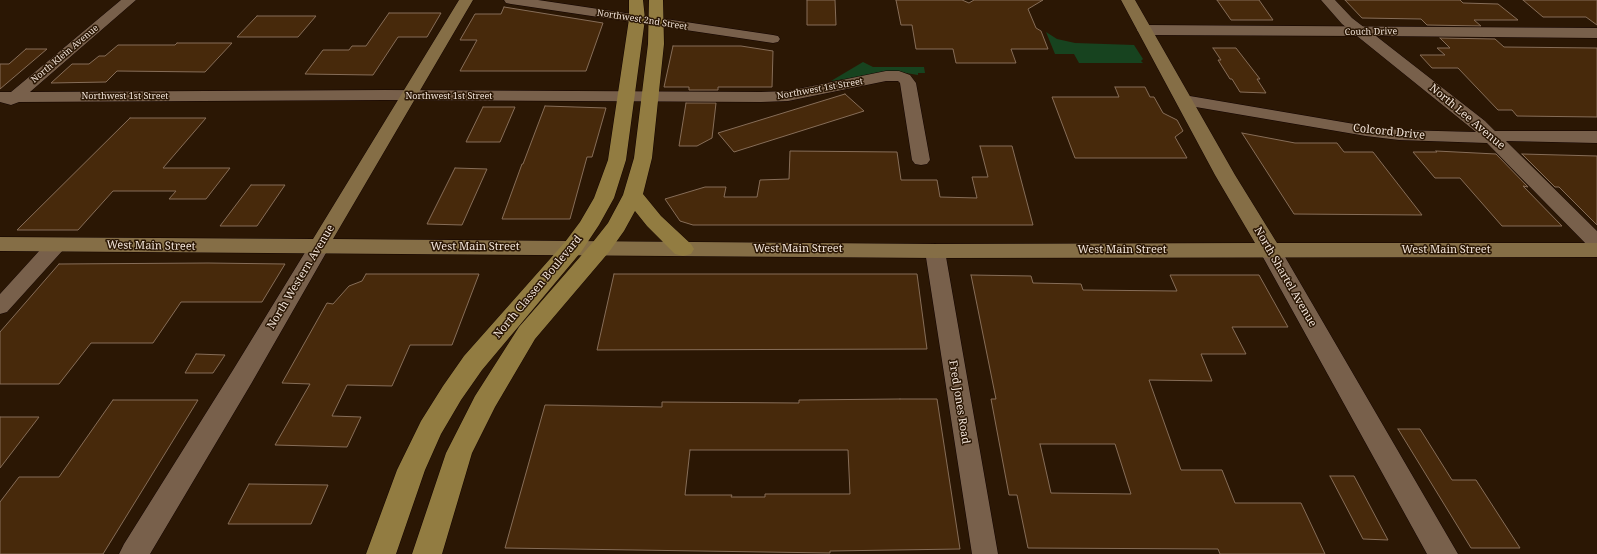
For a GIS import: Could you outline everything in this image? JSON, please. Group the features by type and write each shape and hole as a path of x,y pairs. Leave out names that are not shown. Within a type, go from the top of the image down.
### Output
{"main road":[{"name":"North Western Avenue","path":"319,246 466,0"},
{"name":"North Classen Boulevard","path":"381,554 411,470 430,429 452,393 473,363 573,247 589,225 604,198 617,160 637,19 636,0"},
{"name":"North Classen Boulevard","path":"427,554 459,453 489,394 527,333 601,247 625,212 633,195 643,158 650,97 656,22 656,0"},
{"name":"North Shartel Avenue","path":"1128,0 1270,250"},
{"path":"633,195 654,221 683,249"},
{"name":"West Main Street","path":"0,244 601,247 935,251 1597,250"}],"street":[{"name":"North Klein Avenue","path":"0,108 7,97 129,0"},
{"name":"Northwest 2nd Street","path":"511,0 773,40"},
{"name":"North Lee Avenue","path":"1328,0 1347,21 1479,125 1597,243"},
{"name":"Couch Drive","path":"1145,30 1597,33"},
{"name":"Northwest 1st Street","path":"7,97 410,96 760,98 788,96 895,75 905,78 908,83 921,160"},
{"name":"Colcord Drive","path":"1184,100 1393,134 1468,138 1504,135 1597,137"},
{"path":"0,307 57,244"},
{"name":"North Western Avenue","path":"134,554 242,377 319,246"},
{"name":"North Shartel Avenue","path":"1270,250 1443,554"},
{"name":"Fred Jones Road","path":"935,251 985,554"}],"green space":[{"path":"1046,32 1057,39 1075,43 1134,45 1143,59 1141,61 1143,63 1079,63 1074,54 1055,54"},
{"path":"863,62 873,67 924,67 925,73 918,73 918,75 900,72 831,81"}],"building":[{"path":"807,0 835,0 836,25 807,25"},
{"path":"896,0 962,0 969,3 974,0 1043,0 1028,9 1036,28 1041,31 1048,49 1011,49 1016,63 956,63 953,49 916,49 912,25 901,25"},
{"path":"1217,0 1259,0 1273,20 1231,20"},
{"path":"1345,0 1460,0 1463,3 1498,4 1518,20 1474,20 1481,26 1427,25 1421,19 1362,18"},
{"path":"1523,0 1597,0 1597,25 1586,17 1543,17"},
{"path":"504,7 603,23 586,71 460,71 477,40 460,40 475,14 501,14"},
{"path":"389,13 441,13 427,37 398,37 373,75 305,74 323,50 349,50 352,46 366,46"},
{"path":"257,16 316,16 298,37 237,37"},
{"path":"1440,38 1495,39 1504,47 1597,48 1597,117 1517,116 1512,110 1498,110 1458,68 1432,68 1420,55 1445,55 1437,48 1450,48"},
{"path":"177,43 232,43 205,72 117,71 106,82 51,83 72,64 89,64 99,56 105,56 118,45 175,45"},
{"path":"673,46 741,46 773,51 772,87 718,87 718,90 689,90 689,87 664,87"},
{"path":"1213,48 1236,48 1260,79 1257,79 1266,93 1240,92 1218,60 1221,60"},
{"path":"26,49 47,49 0,89 0,64 9,64"},
{"path":"1115,87 1145,87 1150,97 1154,97 1163,113 1177,120 1183,131 1175,137 1187,158 1075,158 1052,97 1119,97"},
{"path":"845,94 864,111 734,152 718,133"},
{"path":"686,103 716,103 712,138 697,146 679,146"},
{"path":"545,106 606,108 592,157 587,157 570,219 502,219 522,164"},
{"path":"483,107 515,107 500,142 466,142"},
{"path":"130,118 206,118 163,168 230,168 206,199 169,199 176,191 113,191 78,230 17,230"},
{"path":"1242,133 1295,143 1337,143 1344,152 1373,152 1422,215 1294,214"},
{"path":"980,146 1012,146 1033,225 693,225 680,221 665,199 705,187 726,187 724,197 757,197 760,180 789,179 790,151 897,152 901,180 937,180 940,197 977,198 972,177 988,177"},
{"path":"1436,151 1496,154 1528,187 1523,186 1562,226 1502,226 1460,178 1435,178 1413,152 1437,152"},
{"path":"1522,154 1597,156 1597,225 1559,187 1555,187"},
{"path":"455,168 487,169 462,225 427,224"},
{"path":"251,185 285,185 257,226 220,226"},
{"path":"59,264 285,264 262,302 181,302 153,343 91,343 59,384 0,384 0,332"},
{"path":"366,274 479,274 452,345 410,345 392,386 347,385 332,416 361,417 347,447 275,445 310,384 282,383 327,303 333,304 349,286 362,281"},
{"path":"614,274 917,274 927,349 597,350"},
{"path":"971,275 1031,276 1033,283 1081,284 1083,290 1177,291 1170,275 1259,275 1288,327 1232,327 1246,354 1201,354 1212,381 1149,380 1181,470 1222,470 1235,503 1301,503 1325,554 1220,554 1218,549 1028,548 1017,495 1009,495 991,399 996,399","holes":["1040,444 1115,444 1131,494 1051,493"]},
{"path":"196,354 225,355 213,373 185,373"},
{"path":"937,399 960,549 830,551 830,553 505,548 545,405 662,407 662,402 799,403 799,400","holes":["690,450 848,450 850,494 765,494 765,497 685,495"]},
{"path":"113,400 198,400 103,554 0,554 0,502 19,477 59,477"},
{"path":"0,417 39,417 0,468"},
{"path":"1398,429 1420,429 1452,480 1476,480 1520,548 1471,548"},
{"path":"1330,476 1354,476 1388,540 1363,539"},
{"path":"249,484 328,485 311,524 228,524"}]}
